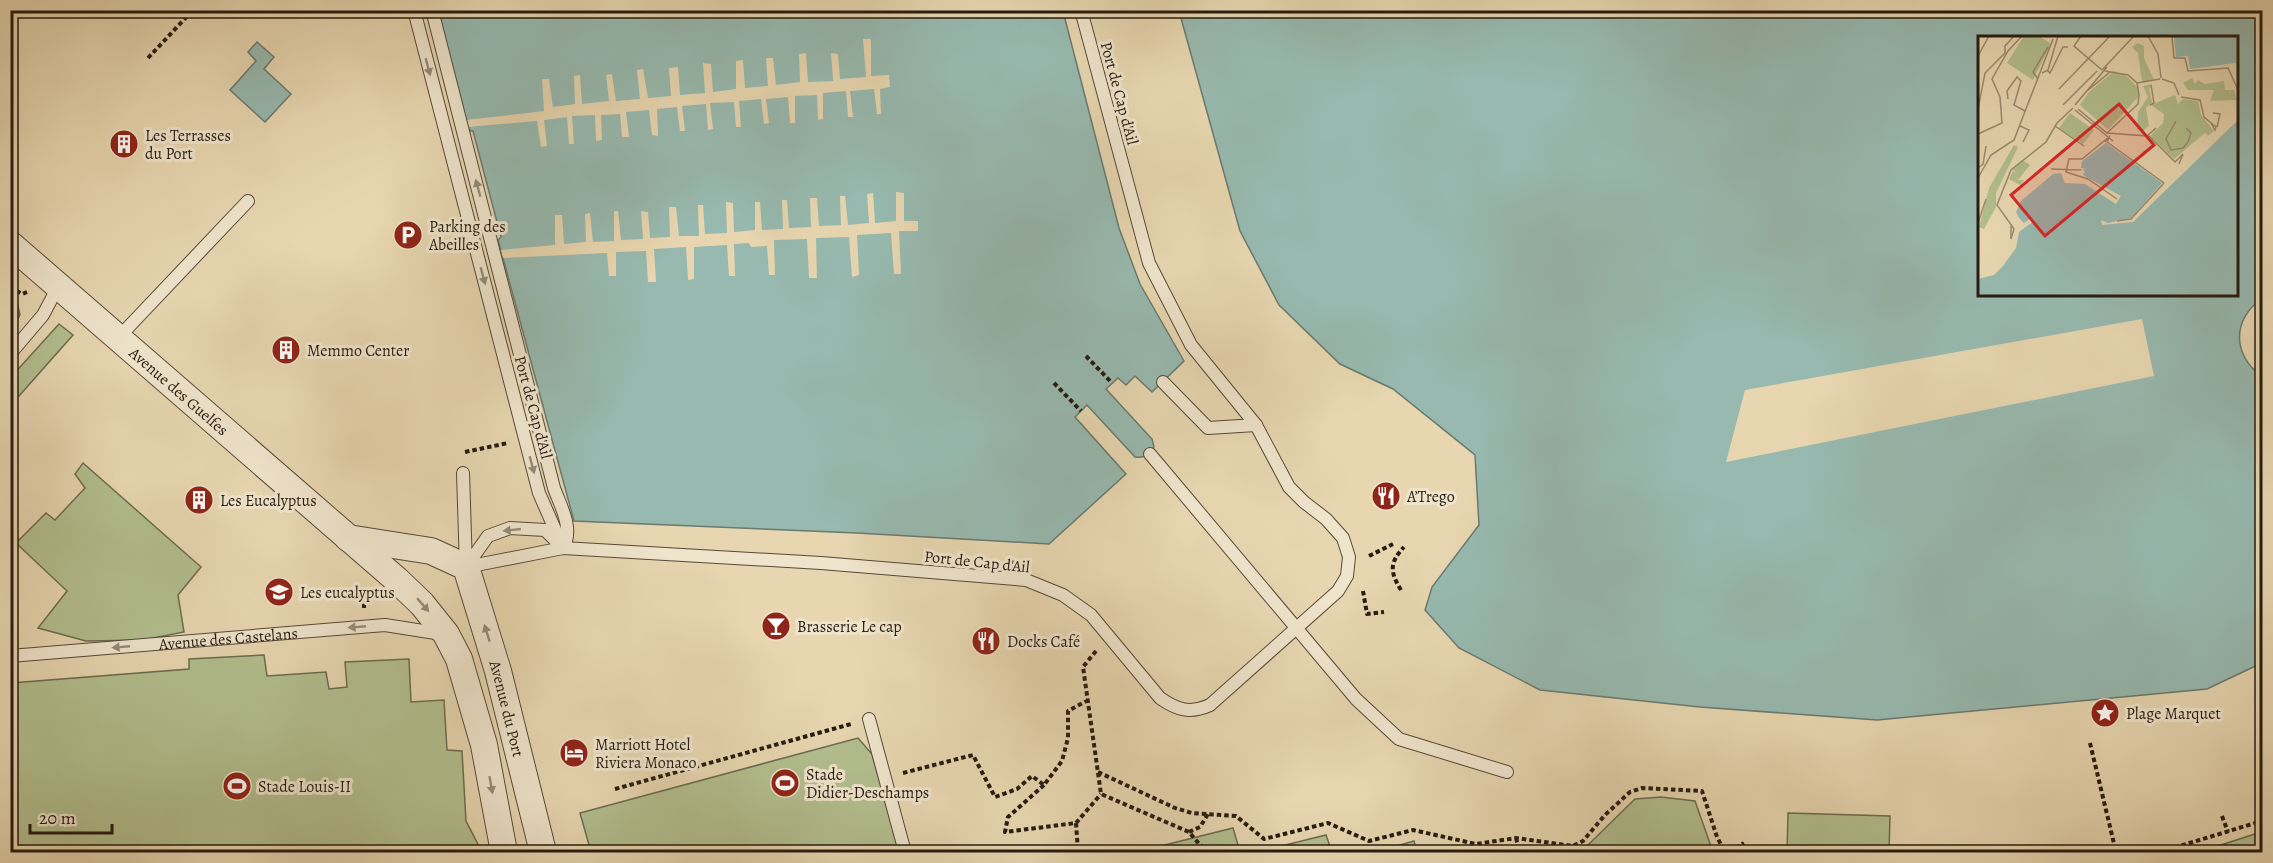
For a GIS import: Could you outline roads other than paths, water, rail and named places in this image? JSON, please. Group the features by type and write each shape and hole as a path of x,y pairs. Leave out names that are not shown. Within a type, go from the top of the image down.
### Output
{"street":[{"name":"Avenue des Guelfes","path":"10,244 348,538"},
{"path":"348,538 431,551 466,567"},
{"path":"348,538 422,604 446,634 459,659 484,745 504,852"},
{"name":"Avenue du Port","path":"466,567 498,671 543,852"}],"lane":[{"name":"Port de Cap d'Ail","path":"414,10 539,493 563,548 821,563 1026,580 1063,595 1091,615 1160,698 1186,711 1198,710 1210,705 1338,591 1347,576 1349,557 1343,538 1326,519 1304,502 1289,486 1256,425 1191,345 1149,263 1081,10"},
{"path":"432,10 554,488 568,527 568,539 563,548 466,567"},
{"path":"119,337 248,201"},
{"path":"10,354 43,315 59,285"},
{"path":"1163,382 1208,428 1256,425"},
{"path":"1150,454 1356,699 1399,739 1507,772"},
{"path":"463,473 466,567"},
{"path":"466,567 488,536 510,528 545,530 563,548"},
{"name":"Avenue des Castelans","path":"10,656 365,626 385,625 446,634"},
{"path":"869,719 905,852"}],"water":[{"path":"438,11 1063,11 1119,228 1140,284 1184,361 1152,392 1135,376 1126,385 1118,378 1106,389 1152,439 1154,447 1149,454 1135,457 1087,405 1075,417 1126,474 1049,544 574,521 498,240 501,237 473,131 470,131 468,127"},
{"path":"1179,11 2262,11 2262,298 2245,317 2240,337 2245,358 2262,377 2262,663 2207,689 1877,720 1700,707 1540,690 1459,648 1425,610 1432,587 1479,525 1475,455 1393,389 1340,364 1279,305 1240,231"},
{"path":"257,42 274,57 264,69 291,94 265,122 230,90 256,61 248,52"}],"place":[{"name":"Les Terrasses du Port","path":"124,144"},
{"name":"Parking des Abeilles","path":"408,235"},
{"name":"Memmo Center","path":"286,350"},
{"name":"A’Trego","path":"1386,496"},
{"name":"Les Eucalyptus","path":"199,500"},
{"name":"Les eucalyptus","path":"279,592"},
{"name":"Brasserie Le cap","path":"776,626"},
{"name":"Docks Café","path":"986,641"},
{"name":"Plage Marquet","path":"2105,713"},
{"name":"Marriott Hotel Riviera Monaco","path":"574,753"},
{"name":"Stade Didier-Deschamps","path":"785,783"},
{"name":"Stade Louis-II","path":"237,786"}]}
